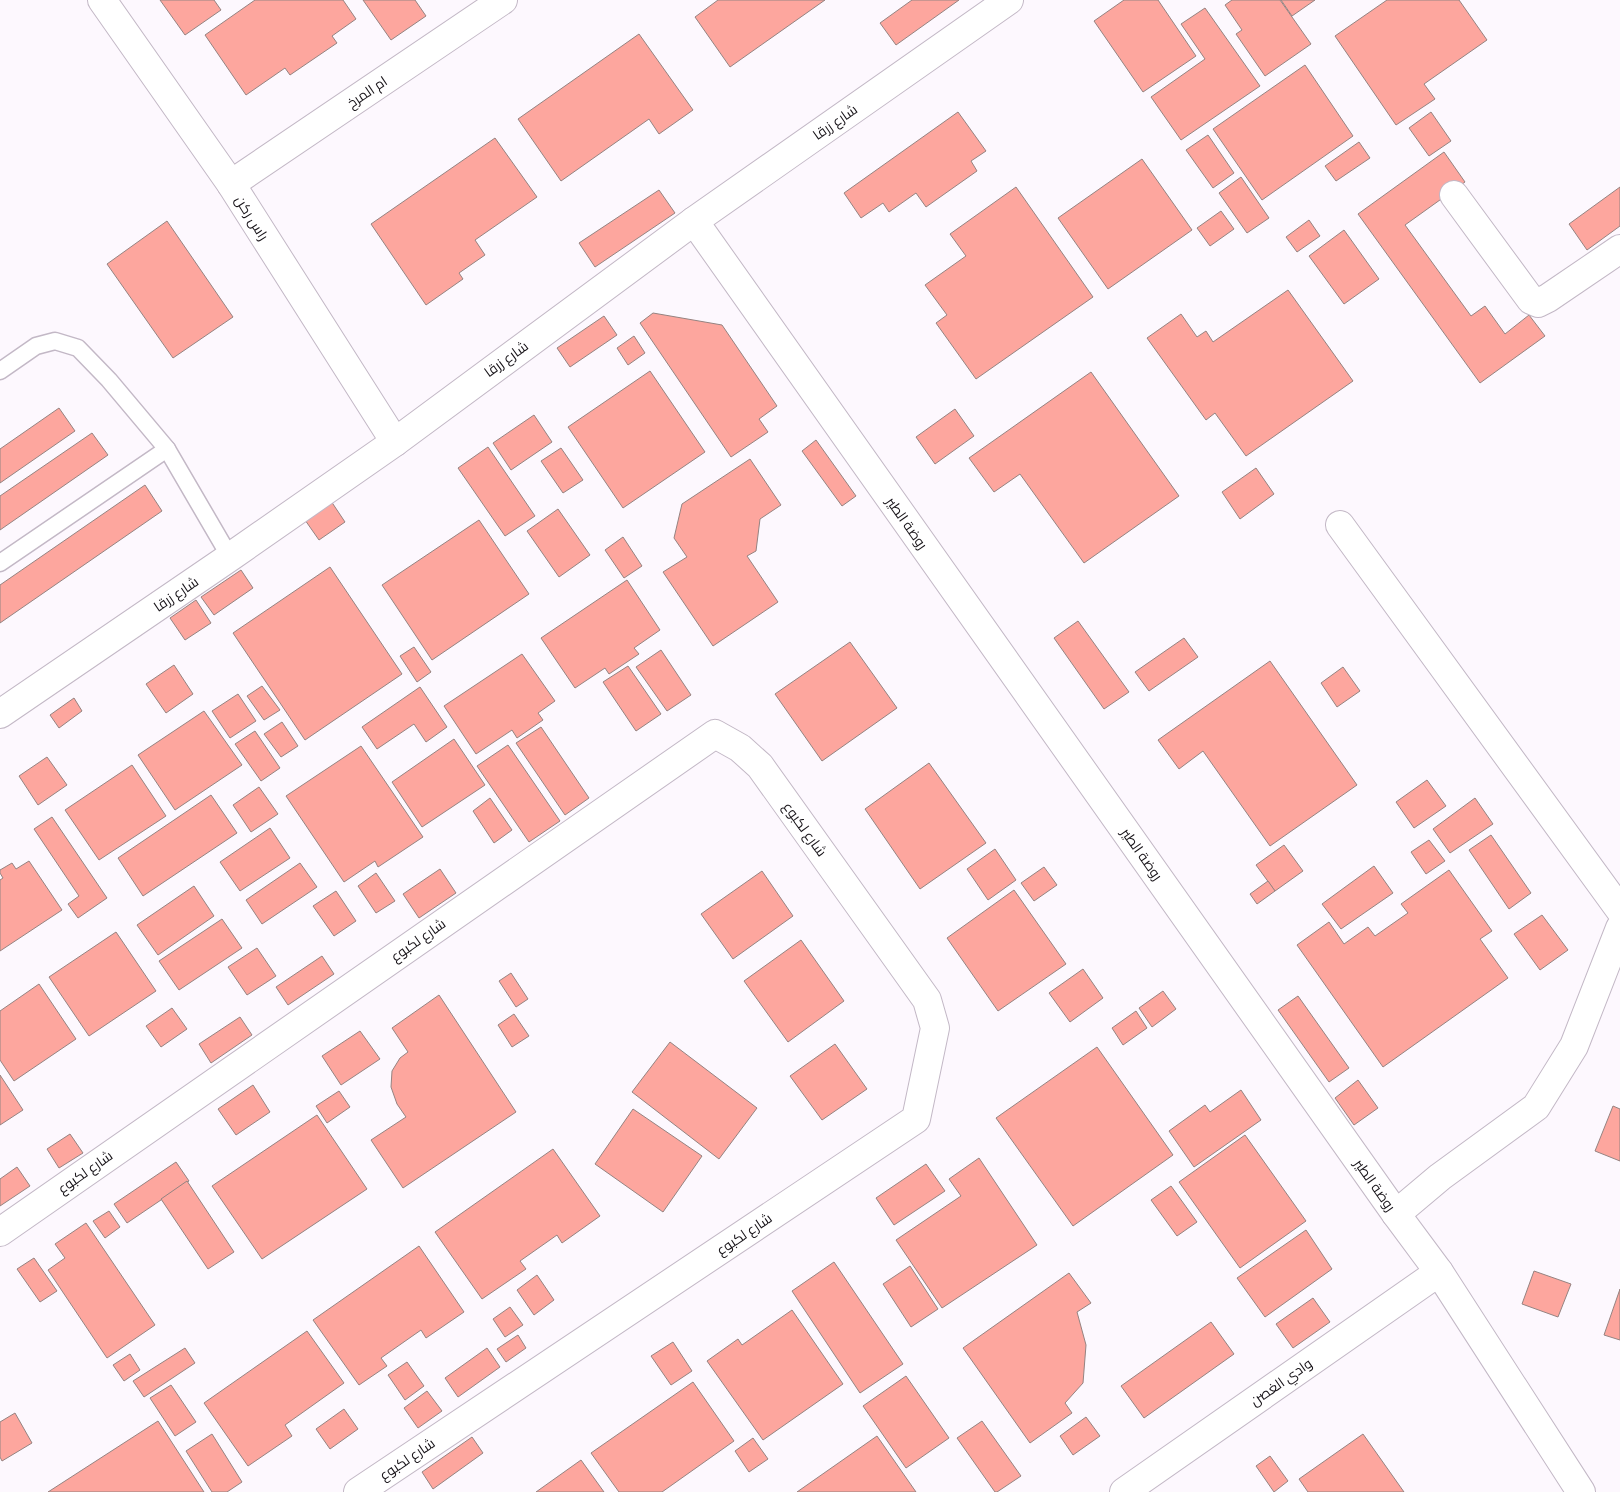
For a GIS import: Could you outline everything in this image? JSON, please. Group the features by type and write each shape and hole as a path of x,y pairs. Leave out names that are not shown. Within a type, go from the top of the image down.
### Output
{"street":[{"name":"راس ركن","path":"102,0 231,184 395,442"},
{"name":"ام المرخ","path":"231,184 503,0"},
{"name":"شارع زرقا","path":"0,714 395,442 694,221 1009,0"},
{"path":"1454,195 1530,300 1538,303 1620,249"},
{"name":"روضة الطير","path":"694,221 1396,1214 1439,1272 1581,1492"},
{"path":"1340,525 1620,910"},
{"name":"شارع لكبوع","path":"0,1232 715,734 740,748 760,766 928,1000 935,1028 916,1118 358,1492"},
{"path":"1396,1214 1440,1177 1536,1107 1574,1046 1620,928"},
{"name":"وادي الغصن","path":"1124,1492 1439,1272"}],"lane":[{"path":"0,371 36,346 55,341 78,348 109,380 167,449 230,557"},
{"path":"0,563 167,449"}],"building":[{"path":"160,0 214,0 221,10 185,35"},
{"path":"255,0 343,0 356,19 332,36 337,43 290,75 285,68 246,95 205,35"},
{"path":"363,0 415,0 426,16 391,40"},
{"path":"718,0 825,0 730,67 695,17"},
{"path":"912,0 959,0 896,45 880,23"},
{"path":"1124,0 1158,0 1196,56 1143,92 1094,21"},
{"path":"1232,0 1280,0 1311,44 1265,76 1236,34 1242,30 1225,5"},
{"path":"1281,0 1315,0 1292,16"},
{"path":"1387,0 1459,0 1487,40 1424,84 1435,99 1396,125 1335,36"},
{"path":"1205,8 1260,86 1181,140 1151,97 1205,59 1181,24"},
{"path":"639,34 693,110 659,134 649,119 561,181 518,119"},
{"path":"1305,65 1353,136 1262,200 1213,129"},
{"path":"958,112 986,151 971,161 977,171 926,207 916,193 889,212 883,203 861,218 844,193"},
{"path":"1431,112 1451,141 1429,156 1409,128"},
{"path":"1208,135 1234,173 1213,188 1186,150"},
{"path":"495,138 537,197 475,240 485,255 459,273 463,279 426,305 371,224"},
{"path":"1359,142 1370,158 1336,181 1325,166"},
{"path":"1444,152 1465,182 1405,225 1471,316 1485,306 1505,334 1529,315 1545,336 1480,383 1358,214"},
{"path":"1142,159 1192,230 1108,289 1058,218"},
{"path":"1241,177 1269,218 1247,233 1219,193"},
{"path":"1016,187 1093,297 976,379 936,323 947,315 925,285 966,256 950,234"},
{"path":"1620,187 1620,226 1587,250 1569,224"},
{"path":"659,190 675,213 595,267 579,243"},
{"path":"1221,211 1234,229 1210,246 1197,228"},
{"path":"1309,220 1320,236 1297,252 1286,237"},
{"path":"167,221 233,317 173,358 107,264"},
{"path":"1344,230 1379,279 1344,304 1309,256"},
{"path":"1288,290 1353,381 1246,456 1215,413 1206,420 1147,338 1181,314 1197,337 1206,331 1213,342"},
{"path":"653,313 722,325 777,406 759,419 768,432 731,457 640,323"},
{"path":"604,316 617,335 570,367 557,348"},
{"path":"634,336 645,353 628,365 617,348"},
{"path":"650,371 705,452 623,508 568,427"},
{"path":"1091,372 1179,496 1084,563 1020,474 994,492 969,458"},
{"path":"59,408 75,431 0,483 0,449"},
{"path":"955,409 974,436 935,464 916,437"},
{"path":"534,415 552,442 511,470 493,443"},
{"path":"92,433 108,455 0,530 0,496"},
{"path":"816,440 856,496 842,506 802,451"},
{"path":"488,447 535,516 505,536 458,468"},
{"path":"561,448 583,480 563,493 541,461"},
{"path":"750,459 781,505 760,519 756,551 747,556 778,602 713,646 663,572 687,557 674,538 682,504"},
{"path":"1256,468 1274,494 1240,519 1222,492"},
{"path":"145,485 162,511 0,623 0,585"},
{"path":"331,501 345,522 319,540 305,520"},
{"path":"558,509 590,555 559,577 527,531"},
{"path":"479,520 529,594 432,660 382,585"},
{"path":"623,537 642,566 624,578 605,550"},
{"path":"330,567 402,674 305,740 233,633"},
{"path":"241,570 253,588 214,615 201,597"},
{"path":"627,580 660,630 634,648 639,654 609,674 605,668 575,688 541,638"},
{"path":"196,600 211,623 185,640 170,618"},
{"path":"1078,621 1129,692 1104,709 1054,638"},
{"path":"1184,638 1198,657 1149,691 1135,672"},
{"path":"850,642 897,708 822,761 775,694"},
{"path":"414,647 431,672 417,682 400,656"},
{"path":"661,650 691,695 667,711 636,667"},
{"path":"522,654 555,701 538,713 543,720 517,738 512,730 476,754 444,706"},
{"path":"1270,661 1357,785 1270,846 1203,751 1179,769 1158,740"},
{"path":"174,665 193,694 166,713 146,684"},
{"path":"628,666 661,714 636,731 603,682"},
{"path":"1343,667 1360,691 1337,707 1321,683"},
{"path":"262,686 280,710 264,720 247,696"},
{"path":"420,687 447,727 426,742 414,724 377,749 362,727"},
{"path":"238,694 256,721 230,738 212,711"},
{"path":"74,698 82,711 59,728 50,715"},
{"path":"204,711 242,765 175,810 138,755"},
{"path":"282,722 298,746 281,757 264,734"},
{"path":"541,727 589,798 565,815 516,743"},
{"path":"255,731 280,768 261,781 235,744"},
{"path":"454,739 485,785 422,827 392,782"},
{"path":"508,745 560,821 529,842 477,766"},
{"path":"361,746 423,837 378,867 375,861 344,882 286,796"},
{"path":"47,757 67,785 38,805 19,776"},
{"path":"929,763 986,843 920,889 865,809"},
{"path":"132,765 166,816 99,860 65,810"},
{"path":"1427,780 1446,806 1414,828 1396,802"},
{"path":"259,787 278,814 251,832 233,805"},
{"path":"211,795 237,833 143,896 118,858"},
{"path":"490,798 512,830 494,843 473,811"},
{"path":"1475,798 1493,824 1450,853 1433,829"},
{"path":"52,817 107,898 78,918 68,904 79,896 34,829"},
{"path":"270,828 290,858 240,891 220,862"},
{"path":"1491,835 1531,893 1509,909 1469,850"},
{"path":"1429,840 1445,861 1426,874 1411,852"},
{"path":"1284,845 1303,871 1275,891 1256,865"},
{"path":"995,849 1016,880 988,900 967,869"},
{"path":"29,861 62,910 0,951 0,880 3,878 0,870 12,863 16,869"},
{"path":"300,863 317,887 262,924 246,900"},
{"path":"1374,866 1393,893 1341,929 1322,904"},
{"path":"1044,867 1057,885 1034,901 1021,883"},
{"path":"440,869 456,893 419,918 403,894"},
{"path":"1449,870 1492,931 1480,939 1508,978 1383,1067 1297,945 1329,922 1344,944 1368,927 1375,936 1408,913 1401,904"},
{"path":"762,871 793,916 733,959 701,914"},
{"path":"376,873 395,901 376,913 358,886"},
{"path":"1268,881 1275,891 1257,904 1250,894"},
{"path":"194,886 214,916 158,955 137,925"},
{"path":"1014,890 1066,964 998,1011 947,938"},
{"path":"336,891 356,921 334,936 313,906"},
{"path":"1542,915 1568,950 1540,970 1514,934"},
{"path":"222,919 242,948 179,990 159,961"},
{"path":"116,932 156,991 89,1036 49,977"},
{"path":"801,940 844,1001 788,1042 744,981"},
{"path":"257,948 276,976 247,995 228,967"},
{"path":"322,956 334,974 288,1005 276,987"},
{"path":"1083,969 1103,998 1070,1022 1049,993"},
{"path":"511,973 528,999 516,1007 499,981"},
{"path":"39,984 76,1039 14,1081 0,1060 0,1011"},
{"path":"1163,991 1176,1009 1152,1027 1139,1008"},
{"path":"439,995 516,1112 403,1188 371,1140 406,1117 397,1104 391,1087 392,1071 400,1058 408,1052 392,1028"},
{"path":"1298,996 1349,1068 1329,1082 1278,1010"},
{"path":"172,1008 187,1029 161,1047 146,1026"},
{"path":"1136,1011 1147,1028 1123,1045 1112,1028"},
{"path":"514,1014 529,1036 512,1047 498,1025"},
{"path":"240,1017 252,1035 211,1063 199,1044"},
{"path":"360,1031 380,1059 341,1085 322,1056"},
{"path":"670,1042 757,1108 719,1159 632,1092"},
{"path":"835,1044 867,1089 822,1120 790,1076"},
{"path":"1097,1047 1173,1155 1073,1226 996,1118"},
{"path":"0,1075 23,1110 0,1125"},
{"path":"1358,1080 1378,1108 1354,1125 1335,1098"},
{"path":"253,1085 270,1112 236,1135 218,1109"},
{"path":"1241,1090 1261,1120 1194,1167 1169,1131 1205,1105 1210,1112"},
{"path":"339,1091 350,1107 327,1123 316,1106"},
{"path":"1613,1106 1620,1109 1620,1161 1595,1151"},
{"path":"633,1109 702,1156 663,1212 595,1164"},
{"path":"317,1115 367,1189 262,1259 212,1186"},
{"path":"70,1134 83,1153 59,1168 47,1149"},
{"path":"1245,1135 1306,1221 1240,1268 1179,1182"},
{"path":"553,1149 600,1216 562,1243 557,1235 520,1261 526,1269 482,1299 435,1232"},
{"path":"979,1158 1037,1245 942,1308 896,1240 961,1196 949,1179"},
{"path":"176,1162 189,1181 127,1223 114,1204"},
{"path":"926,1164 945,1191 894,1225 876,1198"},
{"path":"17,1167 30,1186 0,1206 0,1179"},
{"path":"187,1181 234,1252 208,1269 161,1199"},
{"path":"1171,1186 1197,1222 1177,1236 1151,1200"},
{"path":"109,1211 120,1227 105,1238 93,1221"},
{"path":"86,1223 155,1325 107,1358 48,1270 65,1258 55,1244"},
{"path":"1306,1230 1332,1269 1265,1317 1237,1278"},
{"path":"419,1246 464,1312 426,1338 421,1330 381,1358 387,1366 359,1385 313,1320"},
{"path":"34,1258 57,1291 40,1302 17,1269"},
{"path":"834,1262 903,1364 860,1393 792,1291"},
{"path":"910,1266 938,1309 911,1327 883,1284"},
{"path":"1534,1271 1571,1284 1558,1317 1522,1304"},
{"path":"1069,1273 1091,1303 1077,1312 1086,1345 1083,1383 1065,1403 1072,1413 1030,1443 963,1348"},
{"path":"537,1275 554,1300 534,1315 517,1290"},
{"path":"1620,1289 1620,1340 1604,1335"},
{"path":"1313,1298 1330,1322 1293,1348 1276,1324"},
{"path":"510,1307 523,1325 505,1337 493,1319"},
{"path":"792,1310 843,1384 763,1440 707,1361 738,1339 742,1345"},
{"path":"1211,1322 1234,1354 1144,1418 1121,1386"},
{"path":"307,1331 344,1383 285,1425 292,1436 248,1466 204,1403"},
{"path":"518,1335 526,1348 506,1362 497,1349"},
{"path":"673,1342 692,1371 671,1385 651,1356"},
{"path":"185,1348 195,1363 144,1397 133,1381"},
{"path":"487,1348 500,1367 458,1397 445,1378"},
{"path":"130,1354 140,1370 124,1381 113,1365"},
{"path":"407,1362 424,1386 405,1400 388,1375"},
{"path":"906,1376 949,1438 906,1468 863,1406"},
{"path":"693,1382 734,1441 662,1492 619,1492 591,1453"},
{"path":"171,1385 196,1422 175,1436 150,1398"},
{"path":"427,1391 442,1411 418,1428 404,1408"},
{"path":"344,1409 358,1429 330,1449 316,1429"},
{"path":"15,1413 32,1443 2,1461 0,1457 0,1422"},
{"path":"1086,1417 1100,1436 1073,1455 1060,1436"},
{"path":"158,1421 204,1492 48,1492"},
{"path":"982,1421 1021,1476 997,1492 995,1492 957,1438"},
{"path":"212,1434 242,1482 227,1492 212,1492 186,1451"},
{"path":"1363,1434 1404,1492 1308,1492 1299,1479"},
{"path":"877,1436 916,1492 797,1492"},
{"path":"472,1437 483,1453 433,1489 422,1472"},
{"path":"753,1438 768,1459 749,1472 735,1451"},
{"path":"1270,1456 1288,1481 1274,1492 1256,1466"},
{"path":"581,1460 604,1492 536,1492"}]}
